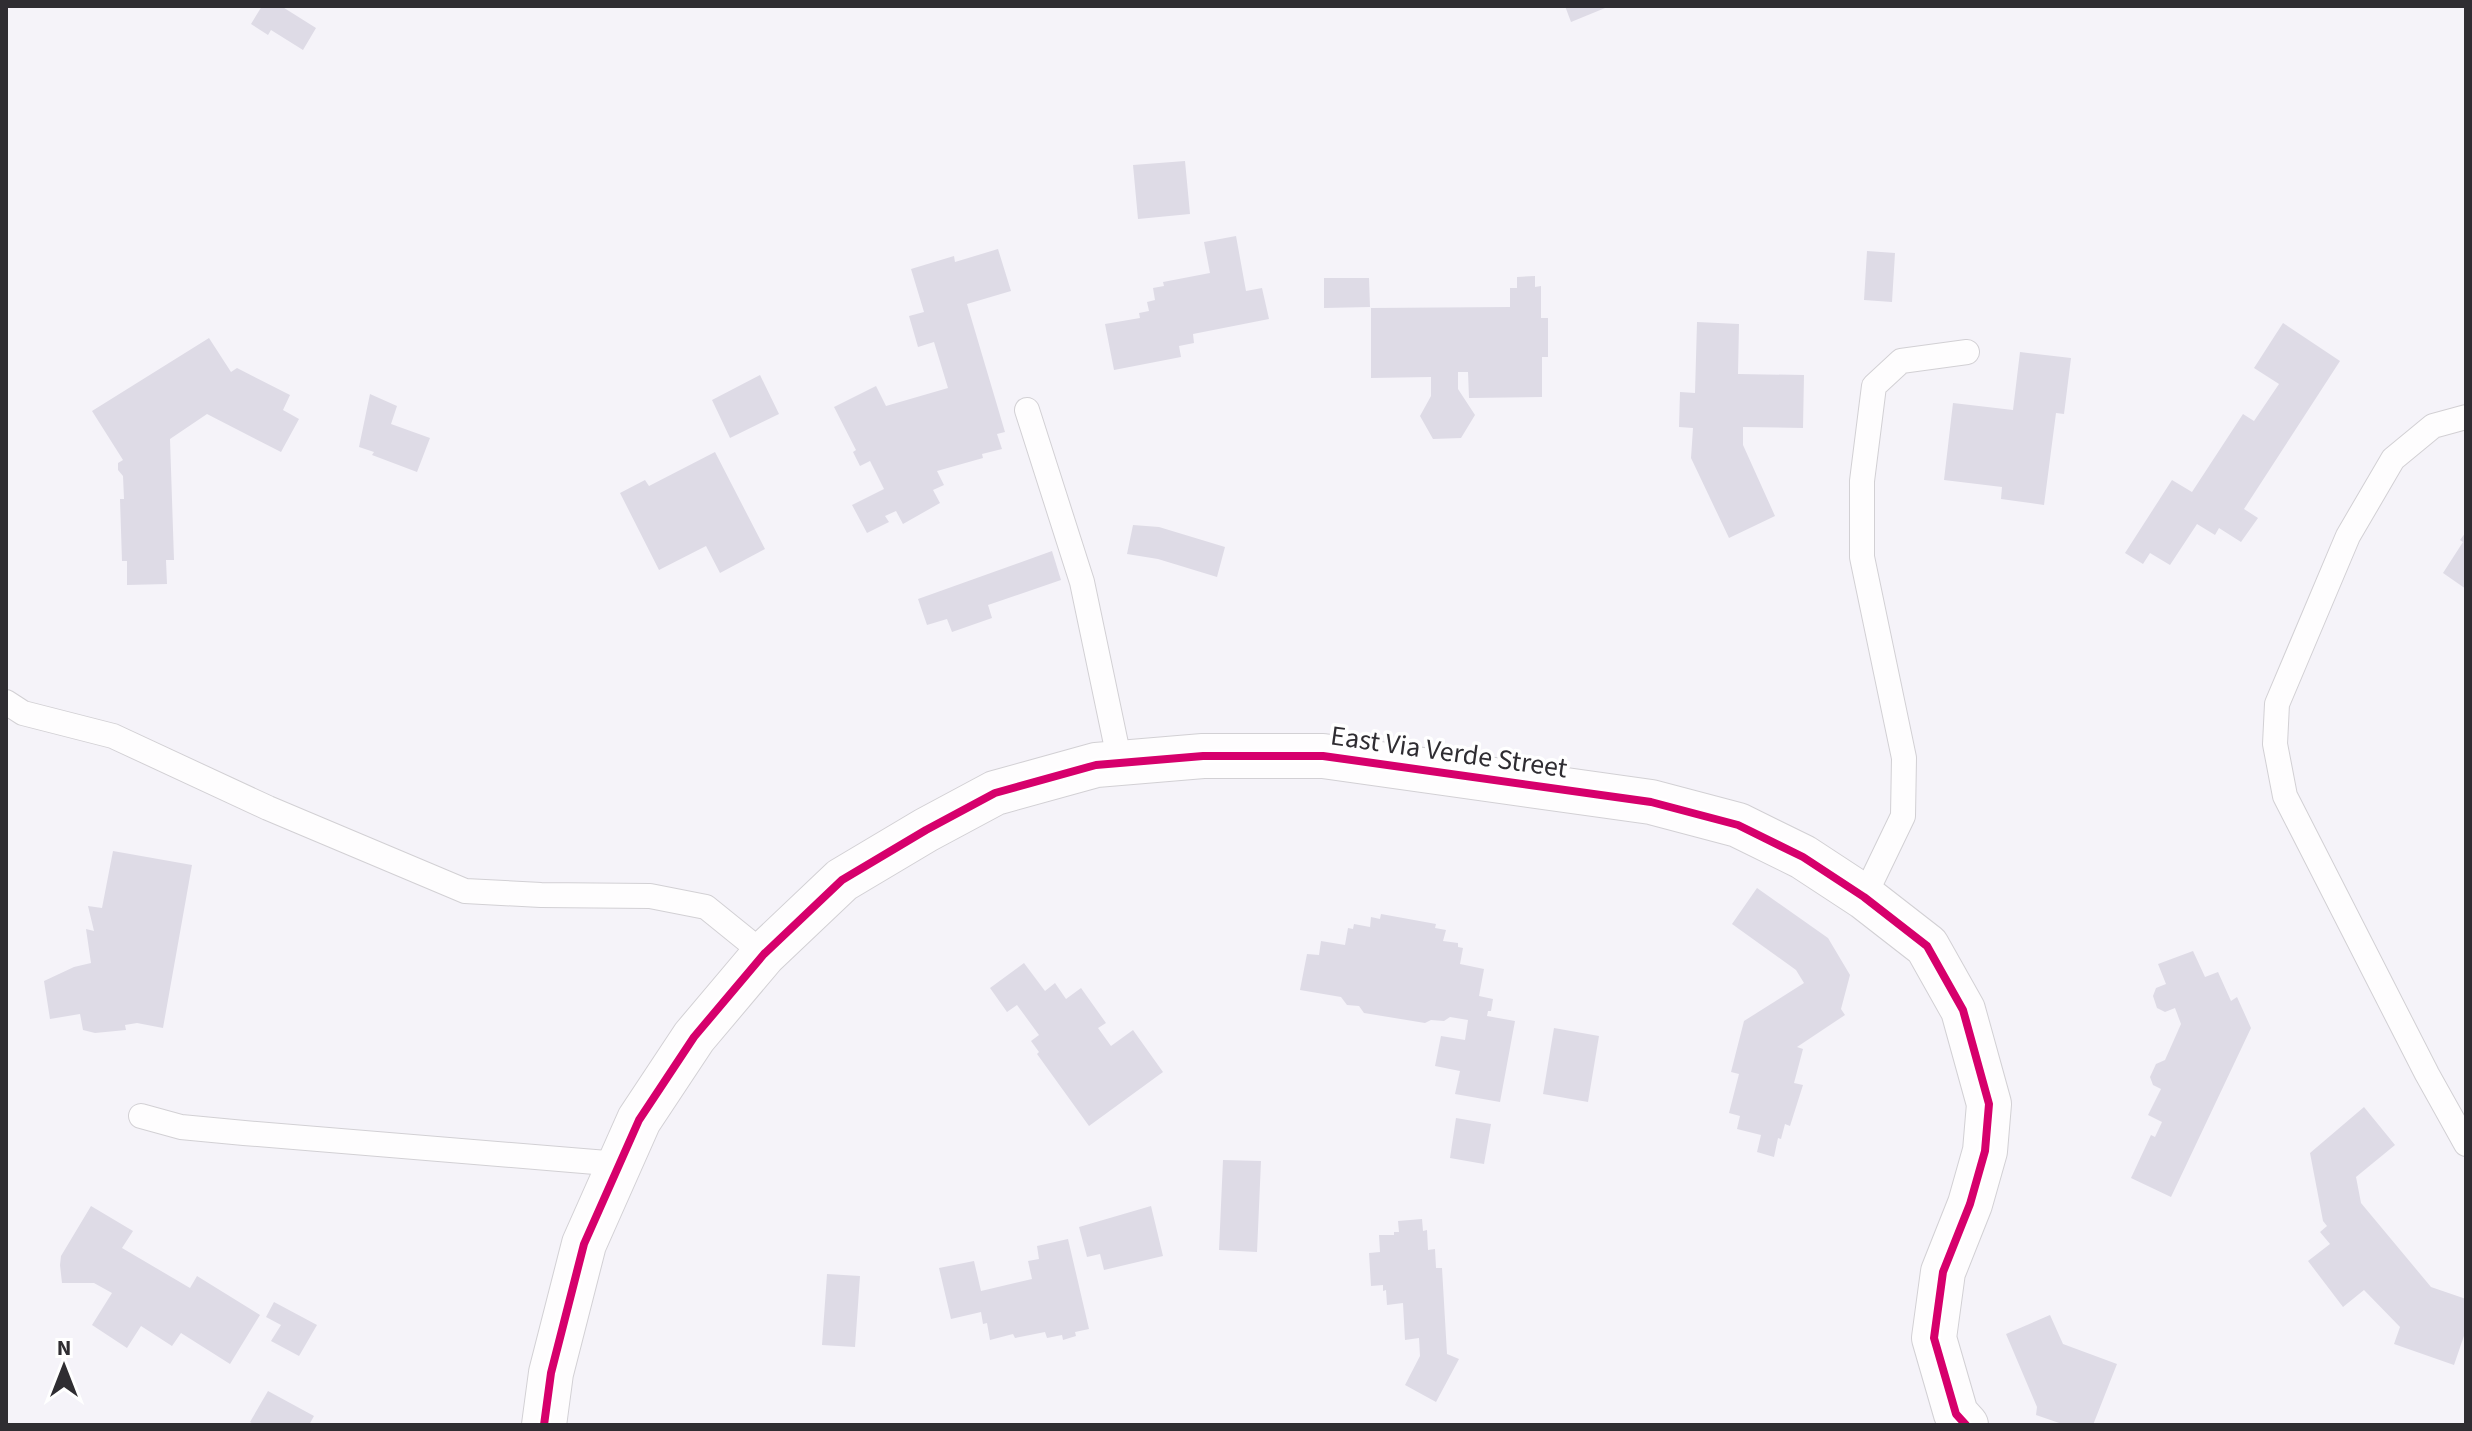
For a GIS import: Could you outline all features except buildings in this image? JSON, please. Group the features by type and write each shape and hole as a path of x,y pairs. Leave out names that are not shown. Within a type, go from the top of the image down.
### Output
{"street":[{"name":"East Via Verde Street","path":"544,1425 551,1373 584,1244 639,1120 694,1037 764,954 842,880 995,793 1096,765 1203,756 1323,756 1651,802 1738,825 1803,857 1864,897 1927,946 1963,1010 1989,1104 1985,1151 1970,1204 1943,1272 1934,1338 1956,1414 1966,1425"}],"lane":[{"path":"1864,897 1903,816 1904,758 1862,557 1862,481 1874,386 1901,361 1967,352"},
{"path":"1027,410 1082,582 1120,763"},
{"path":"2466,417 2433,426 2393,459 2348,536 2277,704 2275,744 2285,796 2466,1144"},
{"path":"6,702 23,713 113,736 268,808 465,891 650,896 706,907 764,954"},
{"path":"141,1116 181,1127 619,1164"}],"cycle path":[{"path":"544,1425 551,1373 584,1244 639,1120 694,1037 764,954 842,880 995,793 1096,765 1203,756 1323,756 1651,802 1738,825 1803,857 1864,897 1927,946 1963,1010 1989,1104 1985,1151 1970,1204 1943,1272 1934,1338 1956,1414 1966,1425"}]}
